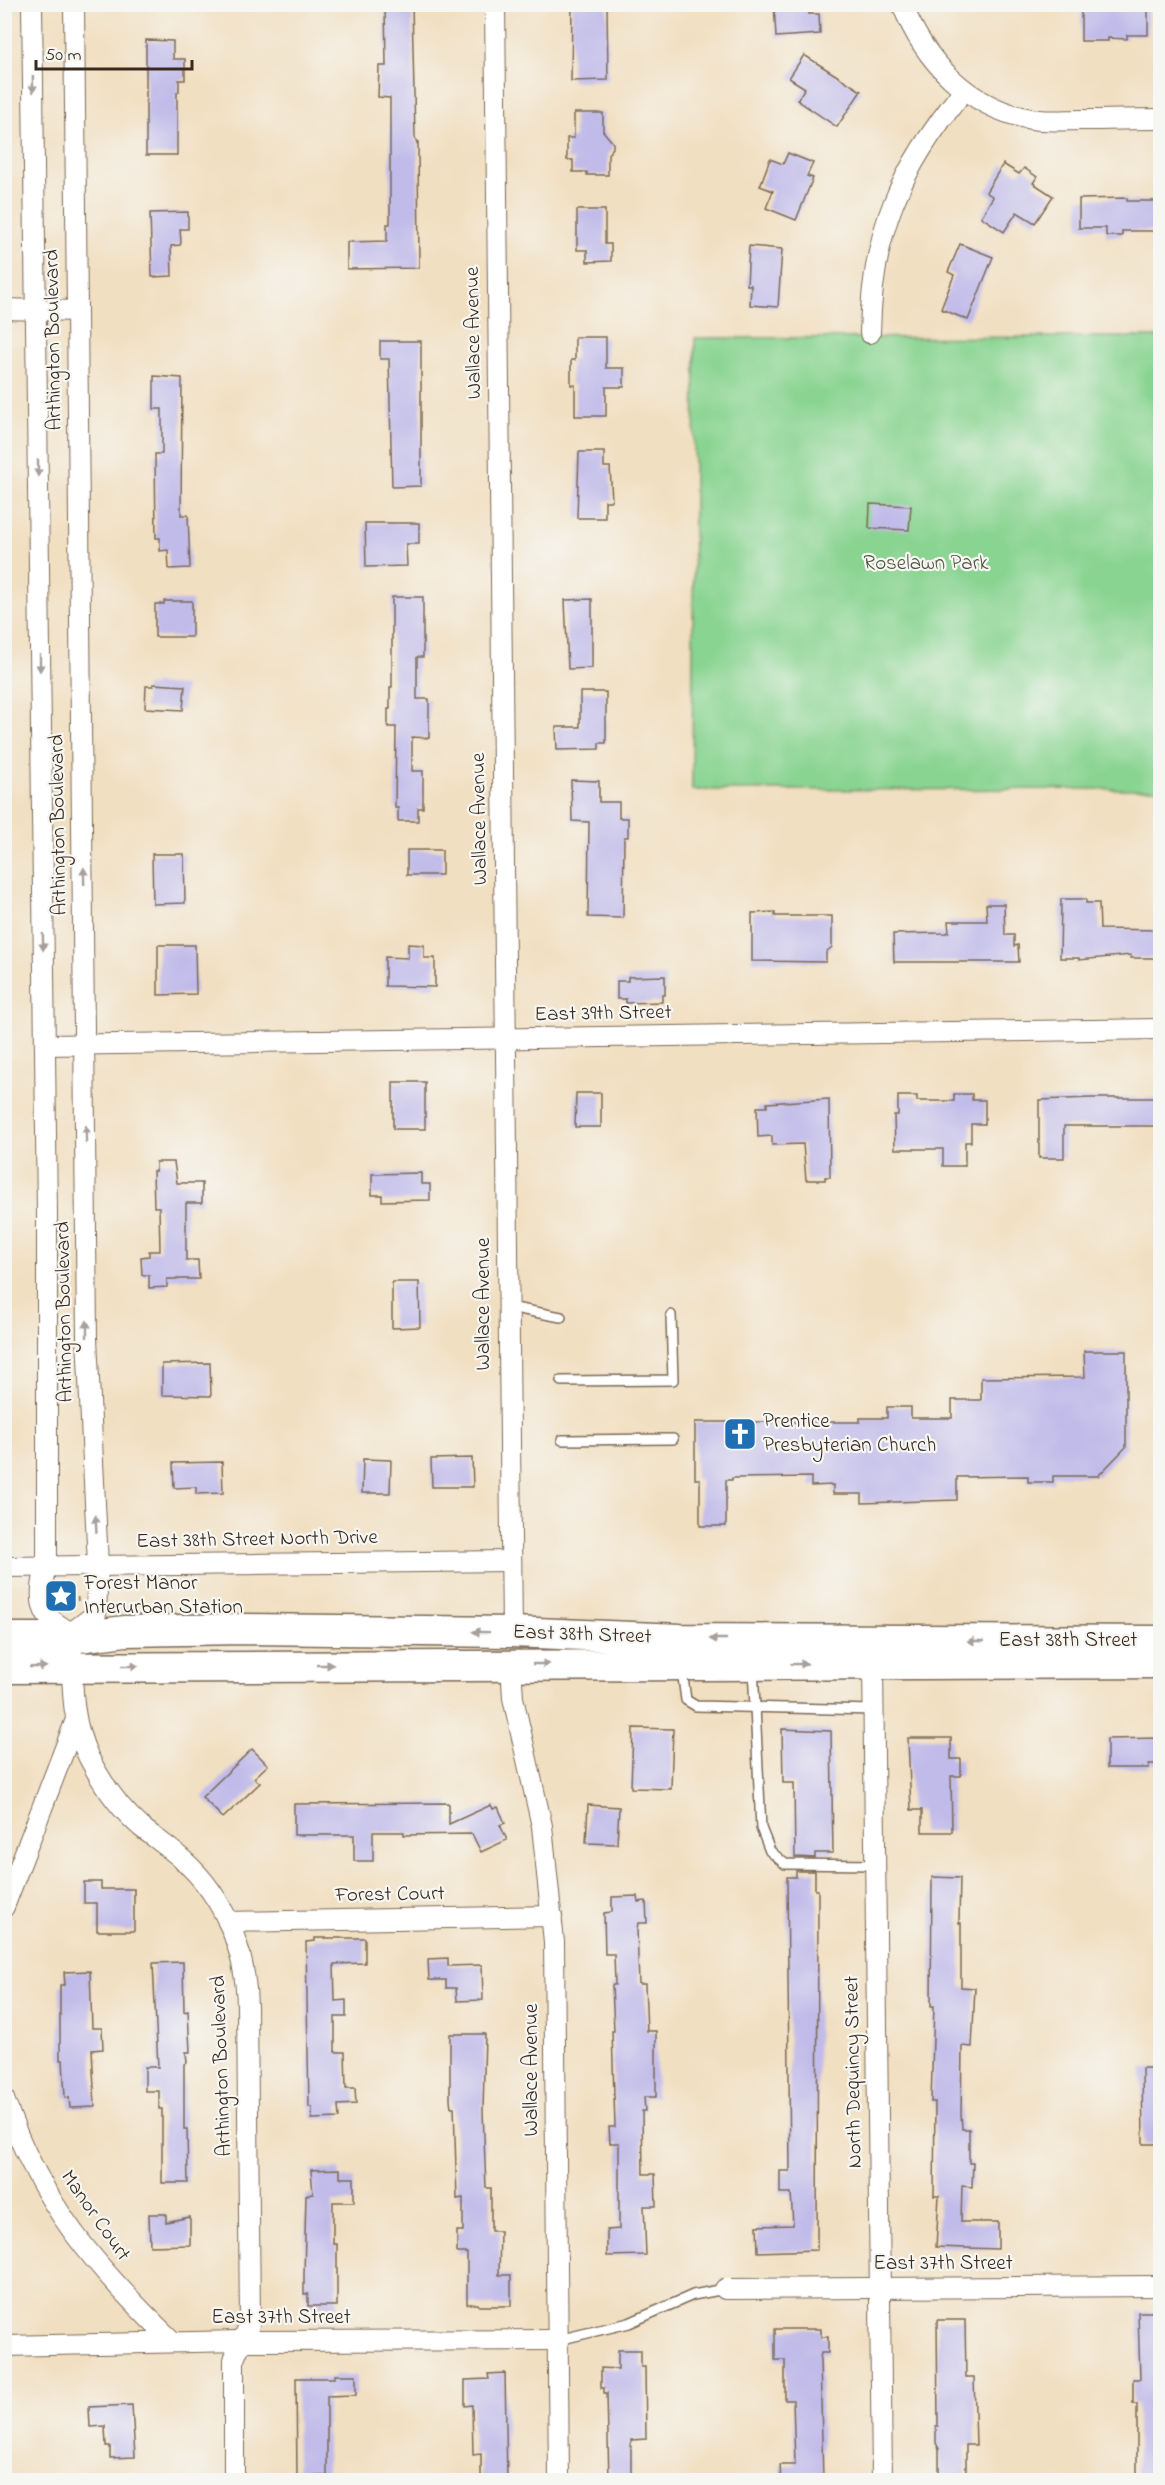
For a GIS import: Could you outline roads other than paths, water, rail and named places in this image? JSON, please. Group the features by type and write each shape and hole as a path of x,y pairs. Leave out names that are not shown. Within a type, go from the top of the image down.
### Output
{"main road":[{"name":"East 38th Street","path":"4,1668 124,1631 232,1629 512,1632 680,1639 1161,1641"},
{"name":"East 38th Street","path":"4,1638 71,1646 511,1664 1161,1663"}],"street":[{"name":"Arthington Boulevard","path":"32,4 48,1355 47,1566 42,1581 47,1614 71,1646 75,1722 90,1761 108,1790 140,1826 196,1873 214,1896 228,1922 243,1962 247,1994 250,2321 246,2336 240,2342 234,2360 234,2481"},
{"name":"Arthington Boulevard","path":"71,1646 96,1614 98,1565 87,1338 86,1045 74,4"},
{"name":"Wallace Avenue","path":"495,4 512,1632"},
{"path":"902,4 915,35 931,58 964,90 1010,114 1029,118 1161,119"},
{"path":"870,333 875,264 882,233 898,189 929,134 964,90"},
{"path":"4,309 77,311"},
{"name":"East 39th Street","path":"46,1045 1161,1029"},
{"name":"East 38th Street North Drive","path":"4,1567 510,1561"},
{"name":"North Dequincy Street","path":"873,1663 882,2481"},
{"name":"Wallace Avenue","path":"511,1664 513,1698 542,1826 552,1916 555,1988 559,2481"},
{"path":"4,1907 75,1722"},
{"name":"Forest Court","path":"228,1922 552,1916"},
{"name":"Manor Court","path":"4,2099 31,2164 70,2230 112,2283 173,2343"},
{"name":"East 37th Street","path":"724,2289 1161,2286"},
{"name":"East 37th Street","path":"4,2346 558,2340"}],"lane":[{"path":"508,1307 561,1317"},
{"path":"561,1381 673,1380 671,1315"},
{"path":"562,1440 674,1439"},
{"path":"681,1665 686,1700 696,1706 874,1710"},
{"path":"753,1665 761,1828 770,1851 785,1864 876,1865"},
{"path":"558,2340 629,2323 693,2295 724,2289"}],"place":[{"name":"Prentice Presbyterian Church","path":"740,1434"},
{"name":"Forest Manor Interurban Station","path":"61,1596"}],"park label":[{"name":"Roselawn Park","path":"926,564"}]}
